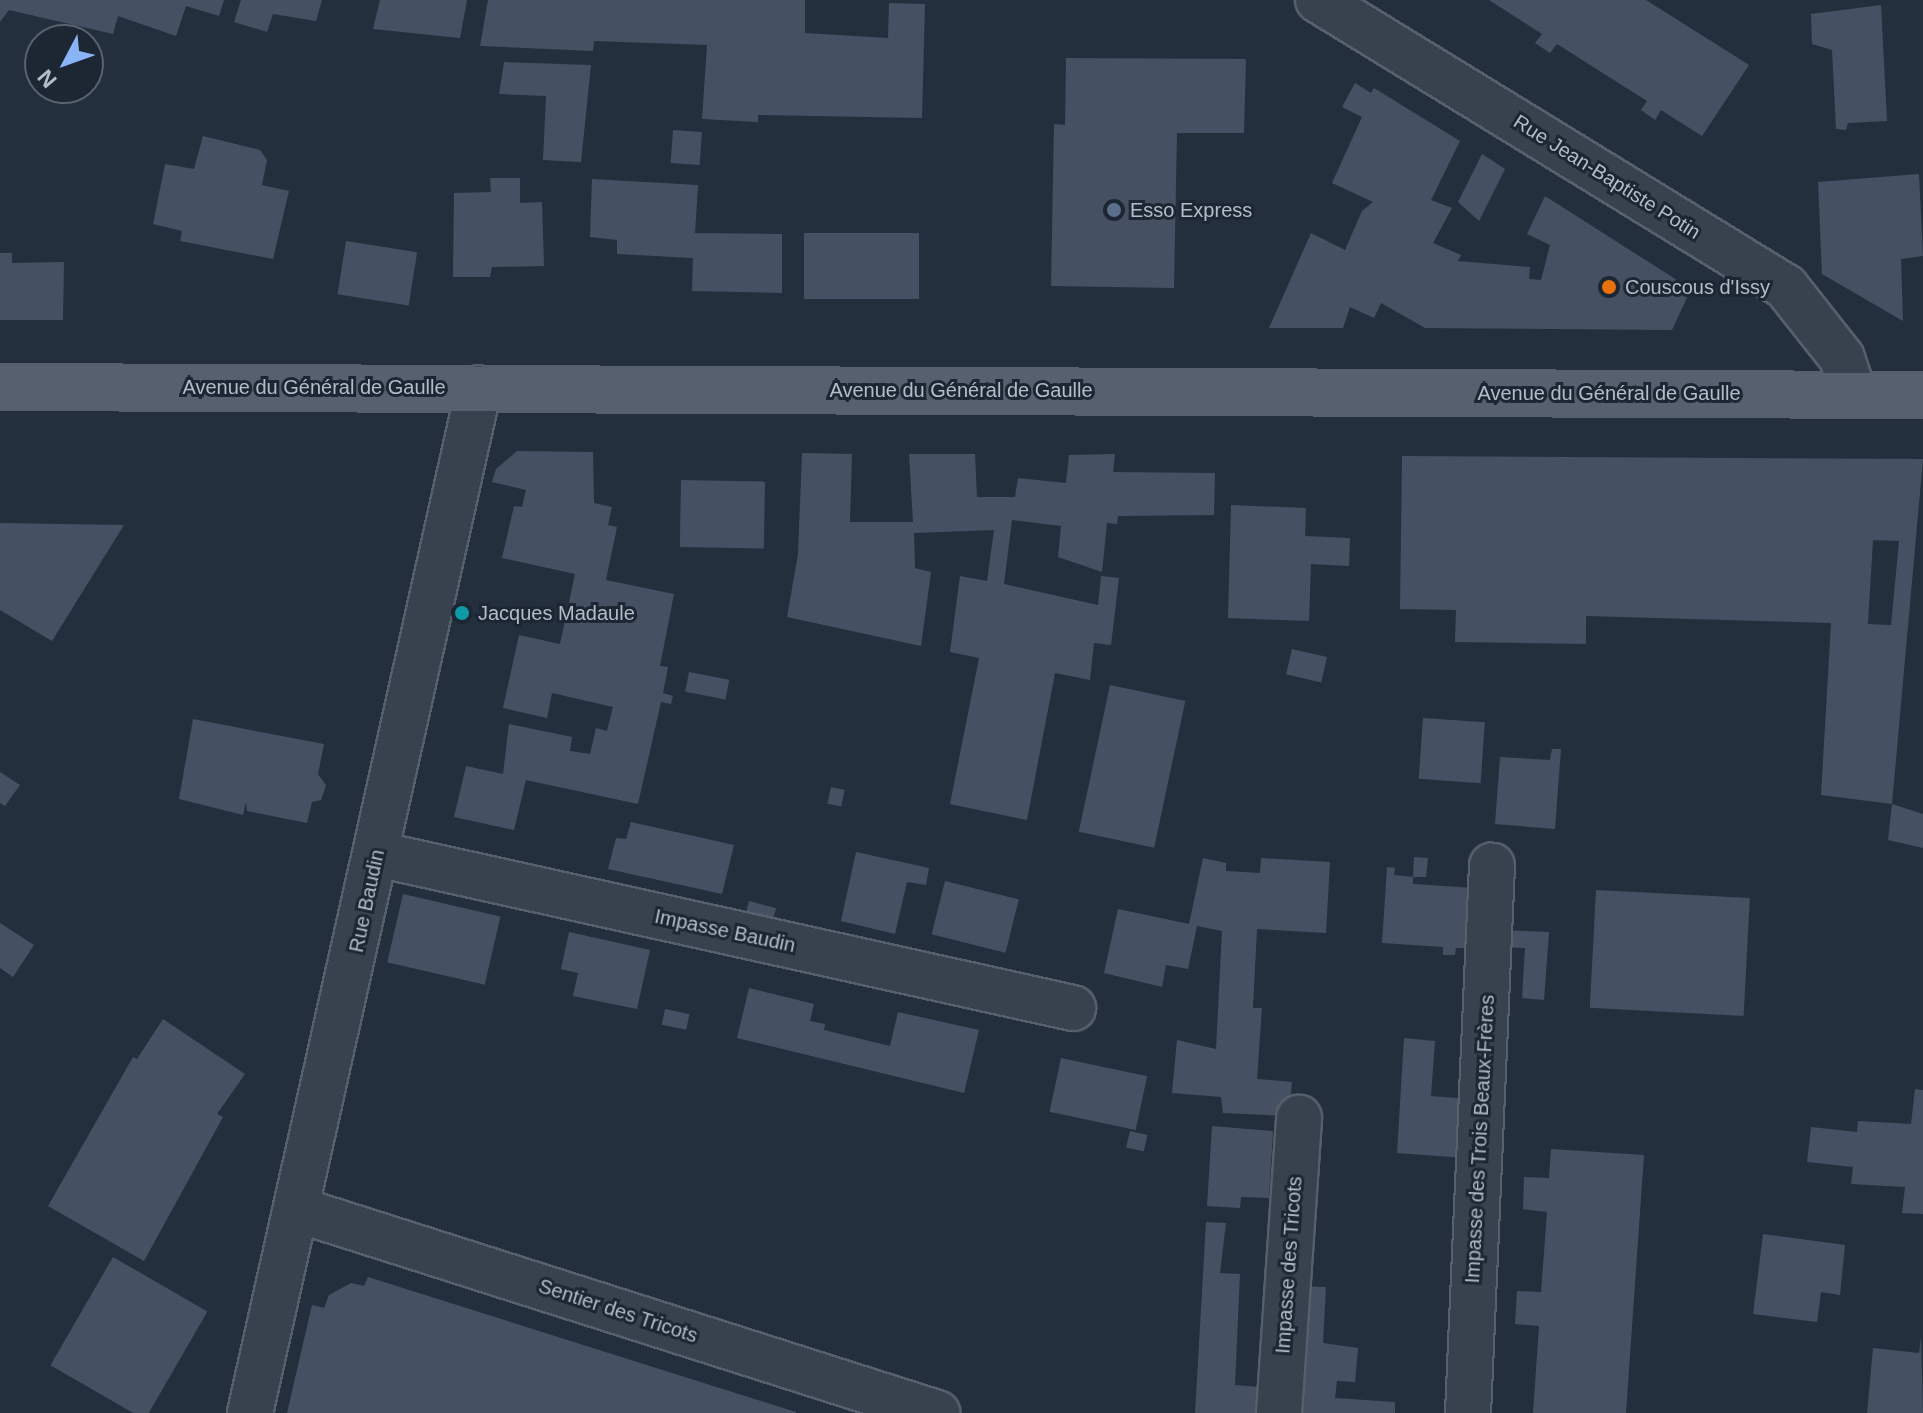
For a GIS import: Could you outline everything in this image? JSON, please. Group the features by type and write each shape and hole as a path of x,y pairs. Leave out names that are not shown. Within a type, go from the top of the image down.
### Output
{"main road":[{"name":"Avenue du Général de Gaulle","path":"0,387 1923,395"}],"street":[{"name":"Rue Jean-Baptiste Potin","path":"1318,0 1786,287 1842,358 1854,394"},
{"name":"Rue Baudin","path":"250,1413 299,1210 479,388"},
{"name":"Impasse Baudin","path":"377,854 1073,1008"},
{"name":"Impasse des Trois Beaux-Frères","path":"1468,1413 1492,866"},
{"name":"Impasse des Tricots","path":"1279,1413 1299,1118"},
{"name":"Sentier des Tricots","path":"299,1210 937,1413"}],"building":[{"path":"0,0 224,0 219,16 186,6 176,36 118,16 113,34 104,32 104,24 70,24 9,10 0,22"},
{"path":"241,0 322,0 316,21 273,14 267,32 234,22"},
{"path":"380,0 467,0 460,38 373,29"},
{"path":"488,0 805,0 805,33 888,38 889,3 925,4 922,118 758,115 758,122 702,119 707,45 594,41 593,51 480,46"},
{"path":"1489,0 1646,0 1749,65 1702,136 1661,110 1655,120 1641,110 1647,101 1557,44 1550,53 1535,43 1542,34"},
{"path":"1881,5 1887,121 1848,123 1846,130 1836,129 1832,50 1812,44 1811,14"},
{"path":"1066,58 1246,59 1244,133 1177,133 1174,288 1051,286 1054,124 1065,125"},
{"path":"504,62 591,65 581,162 543,160 546,96 499,94"},
{"path":"1355,83 1371,93 1374,88 1460,141 1431,200 1452,208 1433,243 1461,255 1458,261 1530,267 1529,279 1541,280 1550,245 1527,234 1545,196 1691,289 1672,330 1425,328 1381,303 1374,318 1350,307 1343,328 1269,328 1311,233 1345,250 1362,211 1373,202 1332,183 1362,117 1342,107"},
{"path":"673,130 702,132 700,165 671,163"},
{"path":"203,136 260,150 267,160 262,185 289,191 273,259 180,241 182,231 153,224 165,164 194,169"},
{"path":"1482,154 1505,169 1479,221 1458,202"},
{"path":"1919,174 1923,256 1901,259 1903,321 1822,274 1818,182"},
{"path":"490,178 520,178 520,203 542,202 544,266 492,267 490,277 453,277 454,193 491,192"},
{"path":"592,179 698,185 695,233 782,234 782,293 692,291 693,258 617,254 617,240 590,237"},
{"path":"804,233 919,233 919,299 804,299"},
{"path":"346,241 417,252 409,306 338,294"},
{"path":"0,253 12,253 12,263 64,262 63,320 0,320"},
{"path":"517,451 593,452 594,503 612,507 608,525 617,527 606,580 674,594 660,666 668,667 663,693 673,696 671,704 661,702 638,804 526,780 514,830 454,817 466,766 503,774 509,724 572,737 570,751 590,754 596,728 607,731 613,707 552,693 547,718 503,708 519,635 560,644 575,574 502,558 514,506 522,507 526,490 492,482 496,469"},
{"path":"802,453 852,454 850,522 913,522 909,454 975,454 977,497 1015,497 1018,478 1066,483 1069,455 1115,454 1113,472 1215,473 1214,515 1118,516 1117,524 1107,523 1102,572 1058,557 1061,526 1012,520 1004,584 1098,605 1101,576 1119,578 1111,645 1094,643 1090,680 1055,673 1027,820 950,804 979,658 950,652 960,576 987,581 994,530 914,533 915,568 931,572 921,646 787,617 798,554"},
{"path":"1402,456 1923,459 1892,804 1821,795 1831,623 1586,616 1586,644 1455,642 1456,610 1400,609","holes":["1873,540 1899,541 1891,625 1868,624"]},
{"path":"681,480 765,481 764,548 680,547"},
{"path":"1231,505 1306,508 1305,536 1350,538 1349,566 1311,564 1309,621 1228,618"},
{"path":"0,523 124,525 52,641 0,610"},
{"path":"1292,649 1327,657 1321,682 1286,674"},
{"path":"689,672 729,680 725,699 685,692"},
{"path":"1110,685 1185,701 1154,848 1079,832"},
{"path":"1423,718 1485,722 1481,783 1419,779"},
{"path":"193,719 324,744 318,774 326,785 321,800 312,802 307,823 247,811 246,802 243,815 179,799"},
{"path":"1552,749 1561,749 1555,829 1495,824 1500,757 1550,760"},
{"path":"0,772 20,785 5,806 0,803"},
{"path":"831,787 845,790 841,807 827,804"},
{"path":"1892,804 1923,814 1923,848 1888,840"},
{"path":"631,822 734,845 722,894 608,869 616,838 626,839"},
{"path":"856,852 929,868 926,885 907,882 895,934 841,921"},
{"path":"1414,857 1428,858 1426,877 1413,877"},
{"path":"1203,858 1226,863 1226,871 1260,873 1261,858 1330,862 1326,933 1257,929 1253,1008 1262,1008 1257,1079 1292,1082 1289,1116 1223,1113 1221,1097 1172,1093 1177,1040 1216,1049 1222,931 1197,926 1188,969 1166,965 1162,987 1104,973 1118,909 1189,924"},
{"path":"1387,867 1395,868 1394,875 1413,877 1413,884 1474,888 1469,948 1456,948 1455,955 1443,955 1443,947 1382,943"},
{"path":"945,881 1019,899 1005,953 932,934"},
{"path":"1596,890 1750,898 1744,1016 1590,1008"},
{"path":"403,894 500,916 485,985 387,962"},
{"path":"749,901 776,908 772,925 745,917"},
{"path":"0,923 34,945 13,977 0,968"},
{"path":"1497,930 1549,932 1544,1000 1522,998 1525,948 1496,947"},
{"path":"569,932 650,950 637,1009 573,996 578,973 561,969"},
{"path":"749,988 814,1004 810,1021 825,1024 824,1030 890,1046 898,1012 979,1030 964,1093 737,1038"},
{"path":"665,1009 689,1014 686,1030 662,1025"},
{"path":"163,1019 245,1074 217,1114 223,1117 144,1261 48,1206 133,1057 137,1059"},
{"path":"1404,1038 1435,1041 1431,1096 1469,1099 1465,1158 1397,1153"},
{"path":"1061,1058 1147,1076 1136,1130 1050,1112"},
{"path":"1915,1089 1923,1090 1923,1214 1902,1213 1905,1187 1851,1184 1853,1167 1807,1162 1811,1127 1857,1132 1858,1121 1911,1124"},
{"path":"1212,1126 1273,1131 1269,1198 1241,1197 1240,1208 1207,1206"},
{"path":"1130,1131 1148,1135 1144,1152 1126,1148"},
{"path":"1551,1149 1644,1155 1626,1413 1533,1413 1539,1326 1515,1324 1517,1291 1541,1292 1547,1212 1523,1209 1524,1177 1549,1178"},
{"path":"1206,1222 1226,1223 1220,1273 1240,1274 1235,1385 1273,1388 1272,1413 1195,1413"},
{"path":"1763,1234 1845,1245 1840,1295 1821,1292 1817,1322 1753,1314"},
{"path":"113,1257 207,1312 149,1413 133,1413 50,1365"},
{"path":"368,1277 796,1413 287,1413 312,1305 324,1308 329,1295 351,1283 364,1286"},
{"path":"1297,1286 1326,1287 1323,1343 1358,1348 1355,1382 1337,1381 1335,1398 1395,1402 1395,1413 1289,1413"},
{"path":"1921,1337 1923,1413 1867,1413 1873,1348 1919,1353"}],"place":[{"name":"Esso Express","path":"1114,210"},
{"name":"Couscous d'Issy","path":"1609,287"},
{"name":"Jacques Madaule","path":"462,613"}]}
